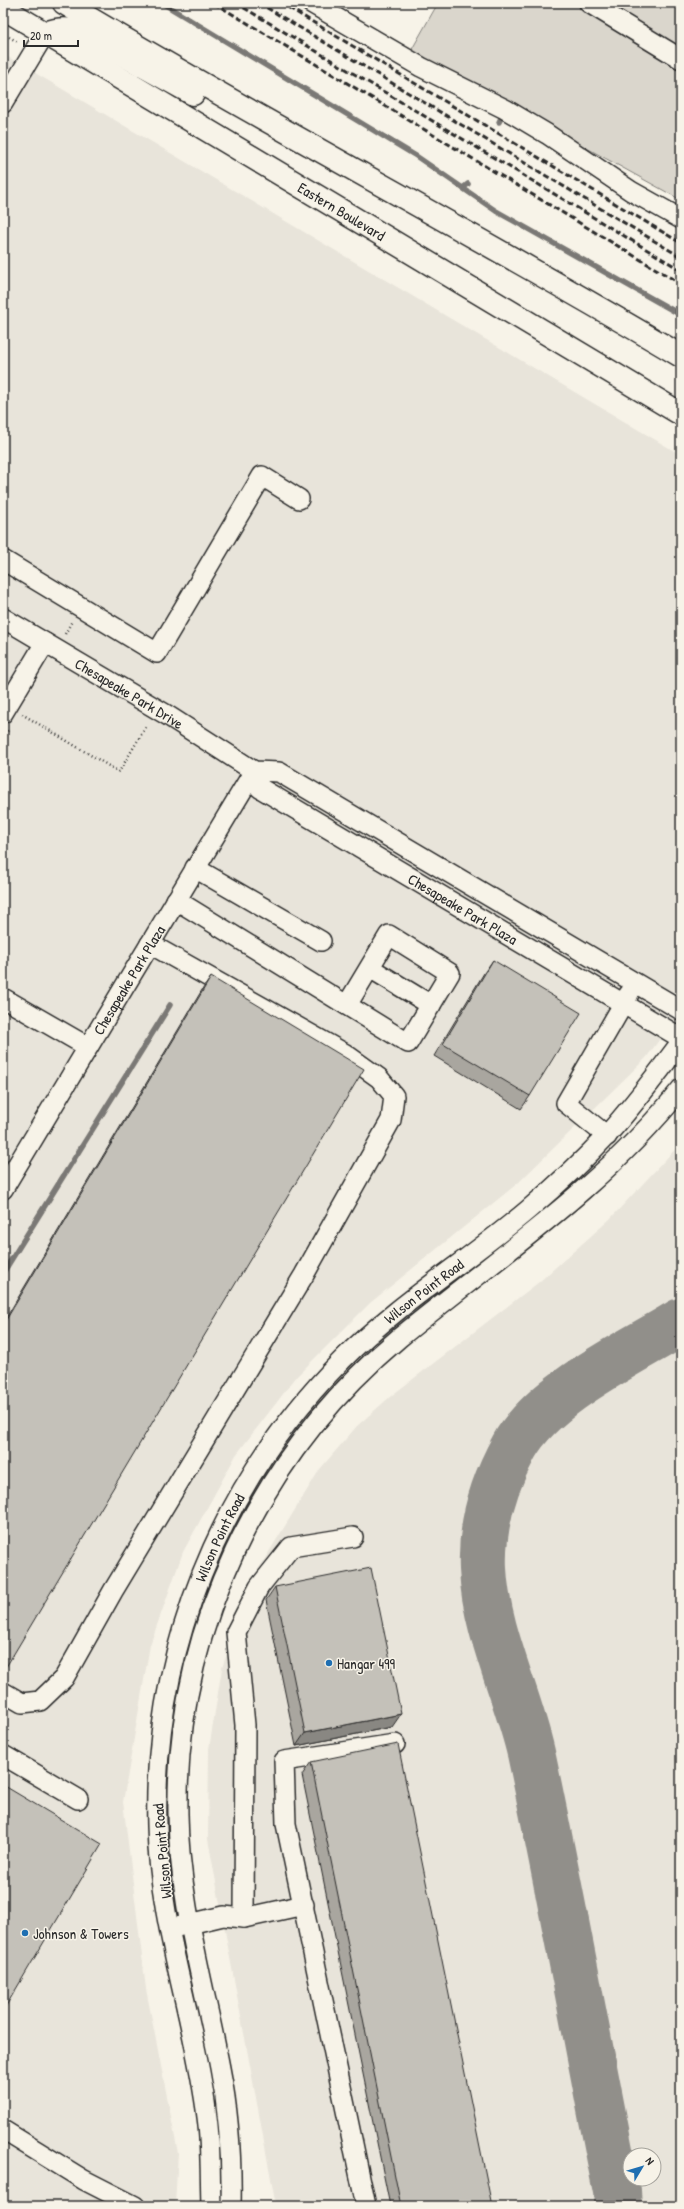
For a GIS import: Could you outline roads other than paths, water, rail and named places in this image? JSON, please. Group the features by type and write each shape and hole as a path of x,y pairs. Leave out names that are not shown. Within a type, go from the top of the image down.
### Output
{"main road":[{"path":"23,3 45,33 56,29 70,29 84,34 164,80 218,107 274,126"},
{"path":"64,3 274,126 681,356"},
{"name":"Eastern Boulevard","path":"3,8 681,414"}],"street":[{"path":"311,3 421,67 505,109 547,134 631,191 681,219"},
{"path":"589,3 681,59"},
{"path":"6,91 45,33"},
{"path":"3,560 156,653 262,476 299,499"},
{"name":"Chesapeake Park Drive","path":"3,618 156,709 254,771"},
{"path":"11,713 45,643"},
{"name":"Chesapeake Park Plaza","path":"3,1189 254,771"},
{"name":"Chesapeake Park Plaza","path":"254,771 279,772 681,1010"},
{"name":"Chesapeake Park Plaza","path":"254,771 260,788 622,1005 681,1038"},
{"path":"196,868 321,941"},
{"path":"176,900 408,1043 450,973 389,936 347,1005"},
{"path":"3,1692 22,1702 40,1701 64,1678 114,1591 304,1275 391,1120 394,1096 379,1078 344,1053 150,944"},
{"path":"370,968 431,1005"},
{"path":"606,1136 566,1103 635,982"},
{"path":"3,998 88,1047"},
{"name":"Wilson Point Road","path":"211,2206 208,2119 194,2042 170,1928 161,1877 156,1827 158,1778 163,1722 170,1678 182,1628 195,1589 216,1541 248,1480 276,1436 307,1398 343,1358 400,1307 529,1209 606,1136 646,1089 681,1042"},
{"name":"Wilson Point Road","path":"231,2206 230,2153 220,2069 188,1925 181,1877 178,1774 192,1675 202,1636 220,1585 240,1539 276,1475 327,1408 399,1339 550,1220 610,1166 667,1107 681,1089"},
{"path":"244,1918 245,1725 236,1632 259,1587 291,1547 354,1537"},
{"path":"366,2206 286,1824 284,1761 396,1744"},
{"path":"3,1755 78,1800"},
{"path":"170,1928 223,1916 244,1918 304,1905"},
{"path":"3,2130 84,2180 135,2206"}],"waterway":[{"path":"162,3 416,156 496,211 681,315"},
{"path":"499,122 504,112"},
{"path":"463,188 468,184"},
{"path":"3,1273 170,1005"}],"railway":[{"path":"214,3 681,284"},
{"path":"236,3 681,270"},
{"path":"259,3 681,257"},
{"path":"281,3 681,243"}],"place":[{"name":"Hangar 499","path":"329,1663"},
{"name":"Johnson & Towers","path":"25,1933"}]}
